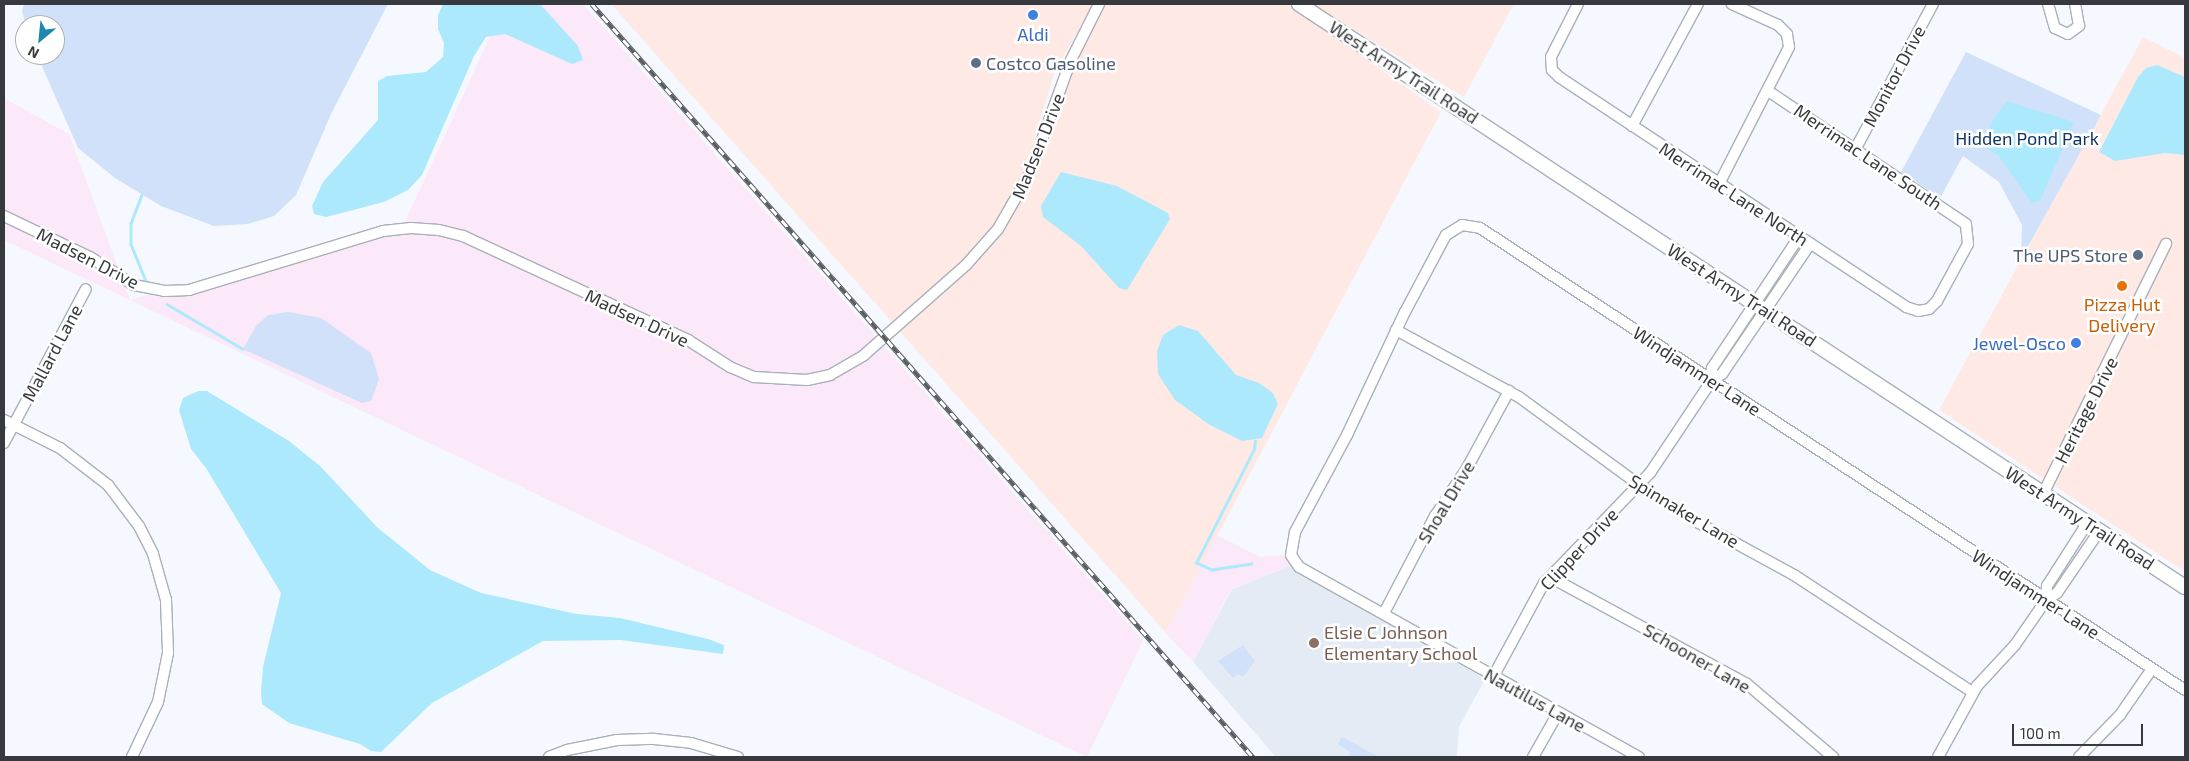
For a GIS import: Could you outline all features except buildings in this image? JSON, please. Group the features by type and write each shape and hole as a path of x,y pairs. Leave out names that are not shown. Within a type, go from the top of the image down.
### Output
{"main road":[{"name":"West Army Trail Road","path":"1299,4 2185,587"}],"street":[{"name":"Madsen Drive","path":"4,216 90,257 134,285 164,291 189,290 383,231 411,228 439,230 463,236 688,340 730,367 754,377 807,380 830,375 864,355 966,265 998,229 1030,173 1071,60 1099,4"},
{"name":"Merrimac Lane North","path":"1578,4 1554,50 1551,66 1566,83 1906,307 1923,311"},
{"path":"1632,126 1698,4"},
{"path":"1719,184 1788,50 1787,34 1778,26 1732,4"},
{"name":"Monitor Drive","path":"1856,148 1933,4"},
{"path":"2048,4 2055,28 2068,34 2079,26 2075,4"},
{"name":"Merrimac Lane South","path":"1768,91 1856,148 1966,224 1968,244 1937,301 1923,311"},
{"name":"Windjammer Lane","path":"1318,489 1396,330 1446,235 1456,227 1468,224 1480,228 2151,670 2185,690"},
{"name":"Clipper Drive","path":"1760,307 1799,237"},
{"name":"Clipper Drive","path":"1493,678 1550,577 1640,486 1712,380 1712,368 1810,244"},
{"name":"Heritage Drive","path":"2043,494 2112,360 2166,244"},
{"name":"Mallard Lane","path":"4,444 9,423 86,289"},
{"name":"Spinnaker Lane","path":"1396,330 1510,392 1640,486 1697,522 1794,575 1972,692"},
{"name":"Shoal Drive","path":"1384,612 1435,516 1467,468 1510,392"},
{"path":"9,423 60,448 108,485 139,526 163,584 168,624 165,675 153,714 132,757"},
{"name":"Nautilus Lane","path":"1318,489 1291,541 1292,559 1299,567 1384,612 1493,678 1639,757"},
{"path":"2046,600 2046,586 2088,522"},
{"path":"1938,757 1972,692 2015,645 2046,600 2058,593 2100,530"},
{"name":"Schooner Lane","path":"1550,577 1747,684 1832,757"},
{"path":"2079,757 2120,716 2151,670"},
{"path":"1534,757 1558,713"},
{"path":"549,757 567,750 617,740 654,739 691,743 738,757"}],"shaded area":[{"path":"443,4 540,4 578,46 583,60 572,64 505,34 486,37 474,56 422,175 408,190 384,202 326,217 314,214 312,206 323,182 378,120 378,81 387,76 426,72 443,57 444,43 438,29 438,15"},
{"path":"505,4 583,4 1143,641 1087,757 4,240 4,98 69,134 130,300 404,224"},
{"path":"611,4 1093,4 1054,74 1033,144 1039,145 1101,4 1288,4 1441,112 1166,633"},
{"path":"1312,4 1514,4 1464,97"},
{"path":"2143,37 2185,58 2185,572 1939,410"},
{"path":"2157,65 2185,77 2185,155 2165,153 2115,161 2099,152 2138,77 2146,68"},
{"path":"2007,101 2074,122 2040,201 2032,203 1998,155 1987,149 1990,124"},
{"path":"1061,172 1117,186 1168,213 1170,219 1127,290 1119,288 1081,246 1043,217 1041,206"},
{"path":"1179,325 1198,331 1236,375 1259,383 1273,393 1278,404 1262,438 1242,441 1210,425 1175,400 1158,374 1157,351 1163,335"},
{"path":"198,391 207,391 289,441 320,466 378,528 430,570 481,593 577,614 620,618 708,639 724,645 723,654 621,640 543,641 432,703 381,752 371,751 360,744 289,723 262,704 261,692 263,667 281,593 206,468 191,449 179,410 183,398"},
{"path":"1217,535 1260,557 1285,555 1290,566 1231,589 1193,662 1166,633"},
{"name":"Elsie C Johnson Elementary School","path":"1290,566 1485,679 1459,727 1457,757 1276,757 1193,662 1232,589"}],"green space":[{"path":"24,4 388,4 332,112 296,195 274,216 248,224 214,226 161,206 115,178 78,148 41,65 65,65 65,15 23,15"},
{"name":"Hidden Pond Park","path":"1966,52 2101,115 2021,259 2022,225 1999,182 1963,156 1940,198 1901,172"},
{"path":"288,312 321,318 371,353 379,379 371,401 362,403 243,349 256,326 268,315"},
{"path":"1243,645 1255,661 1243,677 1238,674 1233,678 1218,661"},
{"path":"1342,737 1379,757 1348,757 1350,752 1338,744"}],"waterway":[{"path":"142,195 131,223 131,244 146,281"},
{"path":"167,304 243,349"},
{"path":"1252,564 1212,570 1196,563 1254,449 1255,441"}],"railway":[{"path":"592,4 1253,757"}],"place":[{"name":"Aldi","path":"1033,15"},
{"name":"Costco Gasoline","path":"976,63"},
{"name":"The UPS Store","path":"2138,255"},
{"name":"Pizza Hut Delivery","path":"2122,286"},
{"name":"Jewel-Osco","path":"2076,343"},
{"name":"Elsie C Johnson Elementary School","path":"1314,643"}]}
